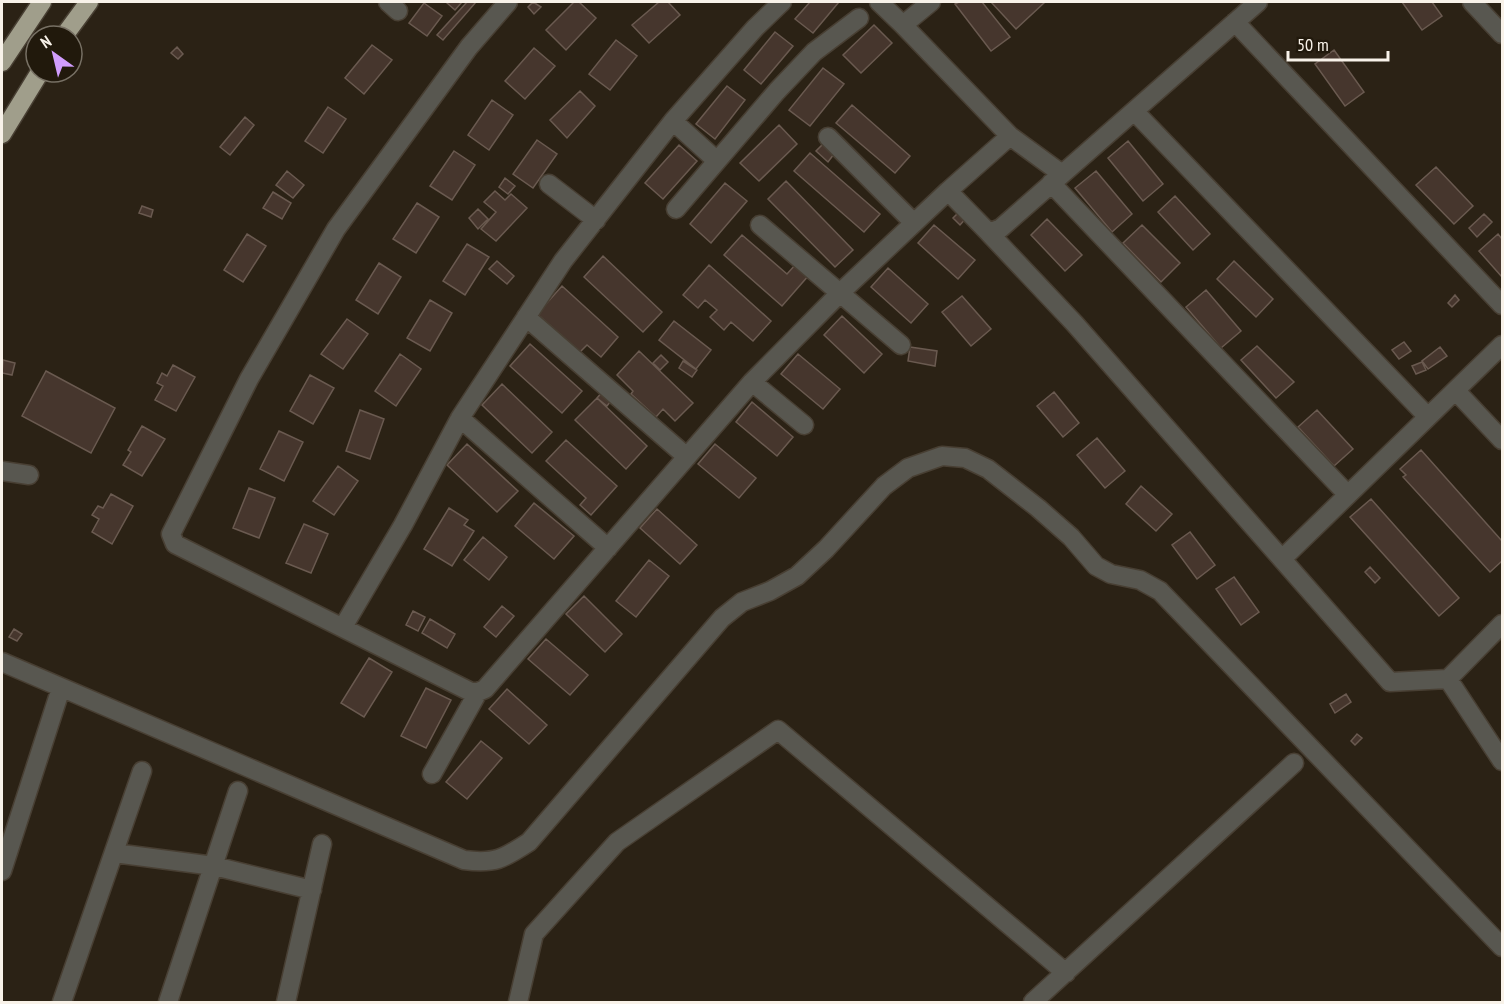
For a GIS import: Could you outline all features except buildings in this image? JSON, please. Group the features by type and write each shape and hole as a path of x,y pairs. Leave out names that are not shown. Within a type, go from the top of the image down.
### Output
{"highway":[{"path":"2,62 42,2"},
{"path":"73,24 89,2"},
{"path":"2,134 33,84"}],"street":[{"path":"508,2 469,47 336,229 249,379 171,534 175,544 471,692 485,689 752,382 841,292 1010,136"},
{"path":"343,627 404,525 460,418 563,261 673,121 755,28 782,2"},
{"path":"879,2 1010,136 1057,179 1348,495"},
{"path":"903,25 931,2"},
{"path":"989,233 1001,228 1258,2"},
{"path":"1472,2 1503,34"},
{"path":"676,209 777,91 814,52 859,18"},
{"path":"1235,22 1503,305"},
{"path":"1134,111 1428,417"},
{"path":"673,121 717,161"},
{"path":"828,137 914,223"},
{"path":"549,184 596,220"},
{"path":"948,191 1075,324 1390,682 1448,679 1503,624"},
{"path":"760,225 901,345"},
{"path":"526,317 687,457"},
{"path":"1282,559 1503,345"},
{"path":"752,382 804,425"},
{"path":"1456,391 1503,440"},
{"path":"460,418 608,548"},
{"path":"2,662 464,860 486,863 508,856 529,842 722,618 742,602 770,591 797,576 826,549 884,486 908,468 942,456 965,458 988,469 1038,508 1071,537 1096,566 1111,574 1140,580 1160,591 1503,947"},
{"path":"2,471 29,475"},
{"path":"1448,679 1503,761"},
{"path":"2,871 61,688"},
{"path":"432,774 478,692"},
{"path":"518,1002 534,934 617,842 778,730 1065,973"},
{"path":"1033,1002 1294,763"},
{"path":"62,1002 142,771"},
{"path":"168,1002 238,791"},
{"path":"286,1002 322,844"},
{"path":"114,853 214,866 312,890"}]}
